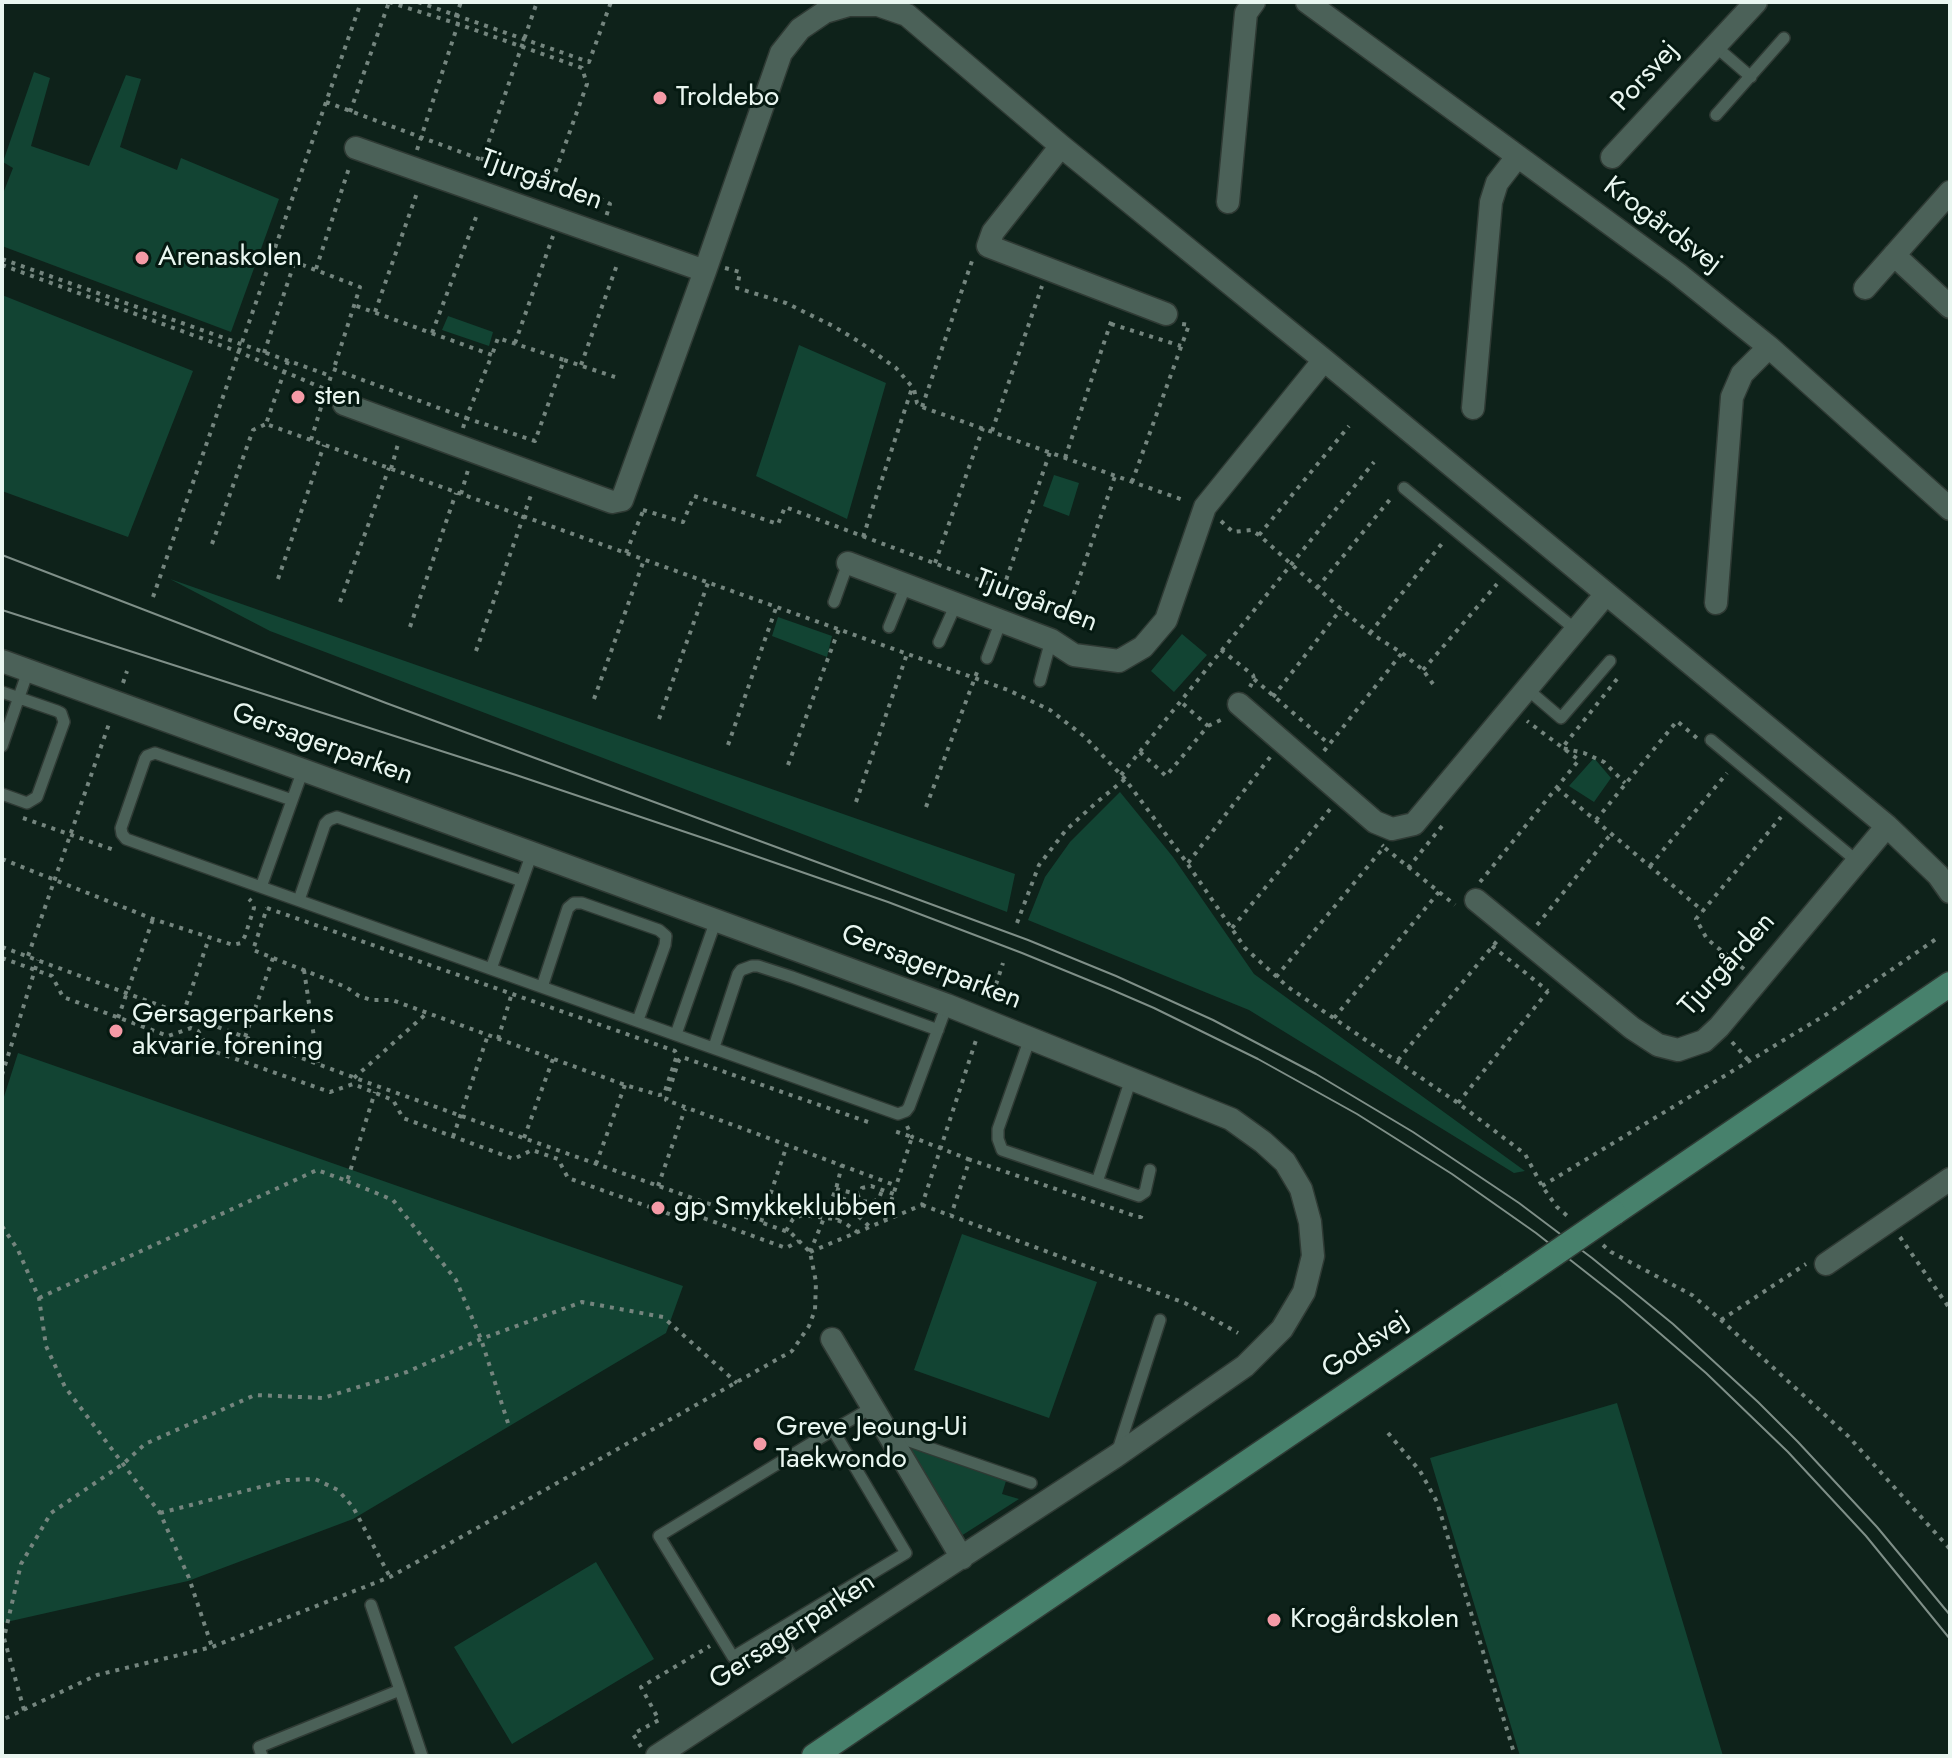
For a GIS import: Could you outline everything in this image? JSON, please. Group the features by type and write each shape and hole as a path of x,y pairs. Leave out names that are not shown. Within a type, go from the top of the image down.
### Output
{"street":[{"path":"1228,202 1246,13 1254,2"},
{"name":"Krogårdsvej","path":"1307,2 1677,273 1769,347 1950,509"},
{"name":"Porsvej","path":"1612,157 1756,2"},
{"path":"335,397 612,502 622,500 781,53 800,29 825,12 849,5 878,5 907,15 1061,146 1324,360 1887,826 1938,875 1950,892"},
{"path":"1061,146 993,232 988,246 1166,314"},
{"name":"Tjurgården","path":"356,148 625,243 707,267"},
{"path":"1473,408 1491,202 1497,183 1517,157"},
{"path":"1865,288 1950,192"},
{"path":"1894,255 1950,307"},
{"path":"1716,603 1732,397 1742,374 1769,347"},
{"name":"Tjurgården","path":"848,563 1054,642 1074,655 1119,661 1143,647 1166,620 1205,507 1324,360"},
{"path":"1235,710 1283,742 1375,822 1388,838 1414,824 1606,594"},
{"name":"Gersagerparken","path":"2,661 947,1005 1231,1119 1285,1162 1301,1189 1310,1222 1313,1256 1304,1292 1282,1329 1245,1366 1116,1456 657,1756"},
{"name":"Tjurgården","path":"1471,897 1632,1028 1658,1045 1678,1050 1704,1041 1719,1027 1887,826"},
{"name":"Godsvej","path":"814,1756 1950,984"},
{"path":"1826,1264 1950,1179"},
{"path":"832,1339 962,1558"}],"lane":[{"path":"1716,115 1784,38"},
{"path":"1715,46 1751,77"},
{"path":"1404,488 1576,630"},
{"name":"Tjurgården","path":"834,602 848,563"},
{"path":"889,627 906,585"},
{"path":"939,642 956,604"},
{"path":"987,658 1001,621"},
{"path":"1040,681 1054,642"},
{"path":"1527,689 1561,718 1610,661"},
{"path":"2,746 28,671"},
{"path":"2,692 57,711 64,722 37,797 27,803 2,794"},
{"path":"1711,740 1858,862"},
{"path":"292,800 159,753 151,754 145,759 121,828 123,837 893,1112 902,1113 909,1107 947,1005"},
{"path":"261,887 303,770"},
{"path":"299,900 325,824 337,817 522,881"},
{"path":"491,969 532,853"},
{"path":"542,987 568,908 574,903 582,903 659,930 666,936 638,1020"},
{"path":"676,1034 716,920"},
{"path":"714,1047 738,974 752,966 792,977 938,1030"},
{"path":"1030,1038 998,1129 1002,1150 1139,1196 1145,1192 1150,1170"},
{"path":"1097,1182 1131,1079"},
{"path":"1116,1456 1160,1320"},
{"path":"833,1430 906,1553 733,1657 659,1536 833,1430 873,1407"},
{"path":"889,1434 1031,1483"},
{"path":"371,1605 422,1756"},
{"path":"776,1631 797,1665"},
{"path":"262,1756 259,1747 400,1690"}],"path":[{"path":"153,597 361,2"},
{"path":"350,112 389,2 582,68 587,84 552,182 550,216 515,343"},
{"path":"418,2 589,62 611,2"},
{"path":"375,312 418,170 420,138 458,24 456,16 461,2"},
{"path":"482,161 537,2"},
{"path":"326,102 482,161 599,198 610,204 605,221"},
{"path":"316,269 356,148"},
{"path":"432,333 485,193"},
{"path":"581,365 625,243"},
{"path":"922,407 974,257 988,246"},
{"path":"274,254 360,287 333,369 335,397 311,440"},
{"path":"2,259 331,376 335,397"},
{"path":"264,353 295,261"},
{"path":"2,265 239,352 335,397"},
{"path":"707,267 740,272 737,288 786,303 858,341 896,368 913,387 917,403 922,407 1205,507 1233,532 1251,530 1370,633 1423,670 1433,684"},
{"path":"992,431 1048,269"},
{"path":"1065,458 1120,295"},
{"path":"354,305 492,355"},
{"path":"1132,482 1189,325 1178,323 1166,314"},
{"path":"1111,324 1181,347"},
{"path":"457,445 498,338 615,377"},
{"path":"333,369 535,441 564,360"},
{"path":"266,424 288,361"},
{"path":"863,537 913,387"},
{"path":"212,544 253,430 266,424 1008,690 1050,710 1085,737 1123,777 1245,948 1276,977 1458,1103 1525,1154 1557,1207 1578,1225"},
{"path":"1259,535 1349,426"},
{"path":"935,563 983,428"},
{"path":"278,579 324,444"},
{"path":"1003,589 1050,452"},
{"path":"1017,923 1039,865 1066,830 1123,777 1374,462"},
{"path":"340,602 389,468"},
{"path":"476,651 538,475"},
{"path":"1054,642 1115,476"},
{"path":"1317,588 1397,491 1404,488"},
{"path":"410,627 456,493"},
{"path":"622,500 683,522 694,496 778,524 785,507 1067,613"},
{"path":"626,553 643,510"},
{"path":"1370,633 1453,529"},
{"path":"594,699 644,560"},
{"path":"1423,670 1507,573"},
{"path":"659,719 708,583"},
{"path":"728,745 776,607"},
{"path":"1273,697 1341,609"},
{"path":"788,765 839,629"},
{"path":"1312,767 1402,653"},
{"path":"856,802 907,654"},
{"path":"926,807 974,678 980,664 987,658"},
{"path":"123,683 127,671"},
{"path":"1254,679 1329,744"},
{"path":"1181,702 1208,726"},
{"path":"1140,752 1166,776 1208,726 1235,710"},
{"path":"28,956 111,719"},
{"path":"1276,977 1388,838 1439,892 1471,897 1579,760 1527,721"},
{"path":"1595,820 1677,721 1701,742 1711,740"},
{"path":"1187,863 1283,742"},
{"path":"1562,748 1604,762 1625,783"},
{"path":"1650,866 1737,762"},
{"path":"1557,788 1703,911"},
{"path":"1232,928 1344,795"},
{"path":"1758,981 1707,939 1696,919 1790,806"},
{"path":"16,816 128,855"},
{"path":"1397,1061 1492,946 1516,934 1611,834"},
{"path":"2,859 153,919 233,945 241,943 254,908 245,896"},
{"path":"1334,1018 1439,892"},
{"path":"267,908 675,1051 677,1055 663,1096 392,1000 371,1000 359,996 346,987 304,970 253,950 267,908"},
{"path":"118,1018 153,919"},
{"path":"1542,1186 1827,1014 1939,937"},
{"path":"183,1014 209,938"},
{"path":"1492,946 1548,991"},
{"path":"2,947 354,1078 791,1233 810,1252 816,1282 815,1310 809,1326 792,1351 390,1577 212,1647 97,1675 2,1720"},
{"path":"2,958 52,976 63,997 168,1036 191,1028 198,1031 210,1050 330,1092 353,1084 393,1100 403,1118 514,1159 532,1150 558,1159 568,1178 672,1215 684,1211 786,1248 799,1241"},
{"path":"245,1037 273,958"},
{"path":"2,1075 38,960"},
{"path":"993,994 1003,963"},
{"path":"304,970 318,1064"},
{"path":"1458,1103 1563,972"},
{"path":"498,1039 512,993"},
{"path":"354,1078 427,1013"},
{"path":"922,1205 980,1031"},
{"path":"453,1137 488,1035"},
{"path":"877,1125 682,1057 666,1100 897,1186"},
{"path":"524,1138 553,1059"},
{"path":"596,1164 625,1085"},
{"path":"347,1181 377,1086"},
{"path":"658,1186 685,1108"},
{"path":"885,1220 912,1137 902,1113"},
{"path":"888,1129 1138,1217 1141,1217 1148,1197 1145,1192"},
{"path":"761,1222 787,1145"},
{"path":"951,1216 968,1159"},
{"path":"810,1252 836,1189 842,1165"},
{"path":"39,1298 317,1170 393,1200 456,1280 481,1339 508,1423"},
{"path":"836,1189 857,1194 865,1186 894,1194"},
{"path":"857,1194 861,1201 872,1202 879,1199 882,1190"},
{"path":"837,1220 846,1192"},
{"path":"684,1211 690,1197"},
{"path":"810,1252 922,1205 1185,1303 1238,1333"},
{"path":"840,1209 857,1215 870,1227"},
{"path":"786,1231 793,1219 812,1215 837,1220 857,1232"},
{"path":"1890,1222 1950,1309"},
{"path":"2,1226 18,1250 39,1298 46,1346 65,1387 160,1513 189,1578 212,1647"},
{"path":"1600,1243 1611,1252 1692,1295 1721,1320 1848,1436 1950,1549"},
{"path":"1721,1320 1813,1258 1826,1264"},
{"path":"24,1711 4,1638 4,1624 21,1564 51,1513 123,1464 145,1444 255,1395 323,1398 407,1372 481,1339 582,1302 663,1317 737,1383"},
{"path":"1388,1433 1420,1471 1437,1502 1515,1756"},
{"path":"160,1513 287,1480 315,1479 338,1490 353,1507 390,1577"},
{"path":"647,1756 633,1734 659,1720 641,1687 722,1639"}],"green space":[{"path":"34,72 50,78 31,146 89,166 126,75 141,79 120,147 177,170 181,158 279,199 231,332 2,246 2,196 13,168 3,162"},
{"path":"2,295 193,371 128,537 2,491"},
{"path":"448,316 493,332 489,346 442,330"},
{"path":"799,345 886,383 847,519 756,476"},
{"path":"1054,475 1079,483 1069,516 1043,506"},
{"path":"170,579 1015,874 1007,912 270,631"},
{"path":"778,617 832,636 827,657 772,636"},
{"path":"1182,634 1207,655 1174,692 1151,671"},
{"path":"1594,758 1611,778 1594,802 1569,786"},
{"path":"1120,792 1173,857 1254,974 1525,1171 1514,1173 1249,1010 1028,920 1045,877 1070,842"},
{"path":"18,1053 683,1286 666,1333 353,1519 188,1581 2,1623 2,1103"},
{"path":"962,1234 1097,1282 1049,1418 914,1370"},
{"path":"1617,1403 1723,1756 1520,1756 1430,1458"},
{"path":"903,1445 1006,1481 1002,1494 1019,1499 961,1536"},
{"path":"596,1562 654,1659 512,1744 454,1647"}],"tram line":[{"path":"2,555 386,703 1028,940 1213,1020 1316,1074 1413,1132 1519,1203 1673,1324 1798,1442 1877,1527 1950,1615"},
{"path":"2,610 516,775 888,902 1110,989 1258,1059 1357,1114 1452,1174 1536,1233 1620,1299 1706,1373 1788,1452 1866,1536 1950,1639"}],"place":[{"name":"Troldebo","path":"660,98"},
{"name":"Arenaskolen","path":"142,258"},
{"name":"sten","path":"298,397"},
{"name":"Gersagerparkens akvarie forening","path":"116,1031"},
{"name":"gp Smykkeklubben","path":"658,1208"},
{"name":"Greve Jeoung-Ui Taekwondo","path":"760,1444"},
{"name":"Krogårdskolen","path":"1274,1620"}]}
